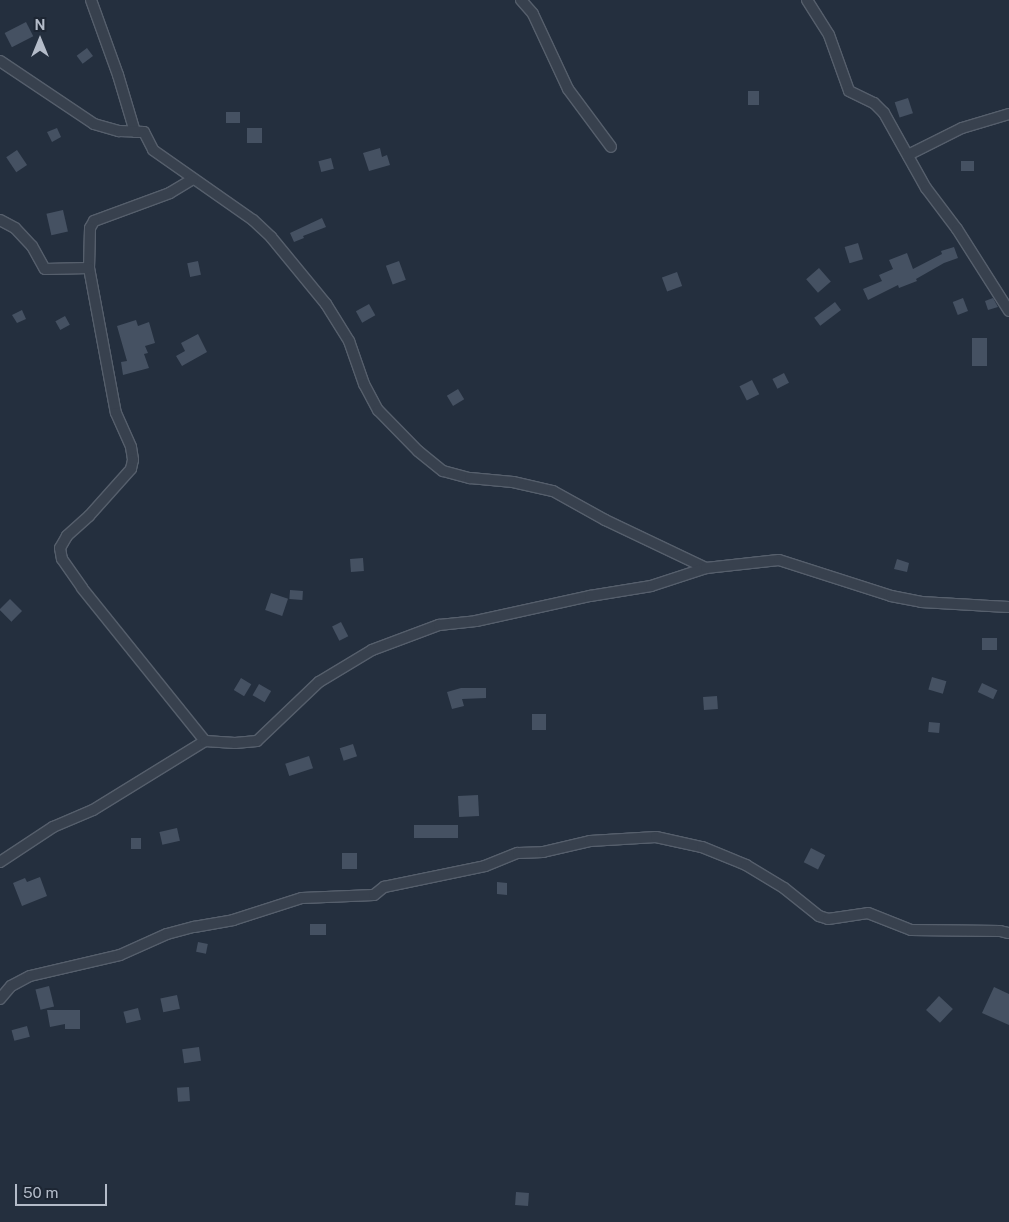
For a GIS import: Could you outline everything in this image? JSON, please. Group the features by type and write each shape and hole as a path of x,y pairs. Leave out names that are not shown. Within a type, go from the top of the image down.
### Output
{"street":[{"path":"90,0 118,75 135,132 144,132"},
{"path":"523,0 533,14 568,89 611,147"},
{"path":"807,0 829,35 850,91 874,103 884,113 926,188 957,229 1009,311"},
{"path":"0,61 94,124 119,131 144,132"},
{"path":"908,154 962,128 1009,114"},
{"path":"144,132 153,150 253,220 271,237 326,304 349,341 364,384 378,410 418,451 444,471 470,478 512,482 553,491 605,520 706,568"},
{"path":"193,179 170,193 94,221 90,228 89,268 116,413 131,447 133,460 130,469 89,516 67,536 60,548 62,559 82,588 205,741"},
{"path":"0,220 14,228 32,246 45,269 89,268"},
{"path":"0,862 54,827 93,810 205,741 235,743 257,741 319,682 372,650 439,625 476,621 590,596 651,586 706,568 779,560 891,596 921,602 1009,607"},
{"path":"0,998 12,986 30,976 120,955 167,934 194,926 233,920 302,898 374,895 384,888 485,866 518,853 543,852 590,841 656,837 702,846 746,865 784,888 819,916 828,919 868,913 911,930 1000,931 1009,933"}],"building":[{"path":"26,22 33,36 12,47 5,33"},
{"path":"87,48 93,56 83,64 77,56"},
{"path":"748,91 759,91 759,105 748,105"},
{"path":"908,98 913,113 900,118 895,102"},
{"path":"226,112 240,112 240,123 226,123"},
{"path":"57,128 61,137 52,142 47,132"},
{"path":"247,128 262,128 262,143 247,143"},
{"path":"380,148 382,157 387,155 390,165 369,171 363,153"},
{"path":"17,150 27,165 16,172 6,157"},
{"path":"331,158 334,169 321,172 318,161"},
{"path":"961,161 974,161 974,171 961,171"},
{"path":"63,210 68,231 51,235 46,214"},
{"path":"322,218 326,227 303,236 304,238 294,242 290,233"},
{"path":"858,243 863,259 850,263 845,247"},
{"path":"954,247 958,258 944,263 916,279 917,281 899,288 898,285 868,300 863,289 882,281 879,275 893,269 889,260 907,253 913,269 942,254 941,251"},
{"path":"198,261 201,275 190,277 187,263"},
{"path":"399,261 406,280 393,285 386,266"},
{"path":"819,268 831,282 818,293 806,279"},
{"path":"677,272 682,286 667,292 662,277"},
{"path":"963,298 968,311 958,315 953,302"},
{"path":"993,298 998,307 988,310 985,301"},
{"path":"835,302 841,310 820,326 814,318"},
{"path":"369,304 375,315 362,323 356,311"},
{"path":"22,310 26,319 17,323 12,315"},
{"path":"65,316 70,325 60,330 55,321"},
{"path":"136,320 138,326 149,322 155,343 145,346 148,353 144,354 149,368 123,375 121,362 127,361 117,326"},
{"path":"198,334 207,352 182,366 176,356 185,351 181,343"},
{"path":"972,338 987,338 987,366 972,366"},
{"path":"784,373 789,383 777,389 772,379"},
{"path":"752,380 759,394 747,401 740,386"},
{"path":"458,389 464,399 453,406 447,396"},
{"path":"363,558 364,571 351,572 350,559"},
{"path":"897,559 909,563 907,572 894,569"},
{"path":"290,590 303,591 302,600 289,599"},
{"path":"271,593 288,599 282,616 265,610"},
{"path":"10,599 22,611 11,622 0,610"},
{"path":"341,622 348,636 339,641 332,627"},
{"path":"982,638 997,638 997,650 982,650"},
{"path":"932,677 946,681 943,694 928,689"},
{"path":"241,678 251,684 244,696 234,690"},
{"path":"982,683 997,690 993,699 978,692"},
{"path":"259,684 271,691 265,702 252,695"},
{"path":"461,688 486,688 486,698 462,699 464,706 452,709 447,692"},
{"path":"717,696 718,709 704,710 703,697"},
{"path":"532,714 546,714 546,730 532,730"},
{"path":"929,722 940,723 939,733 928,732"},
{"path":"353,744 357,756 344,761 340,748"},
{"path":"309,756 313,768 289,776 285,764"},
{"path":"478,795 479,816 459,817 458,796"},
{"path":"414,825 458,825 458,838 414,838"},
{"path":"177,828 180,841 162,845 159,832"},
{"path":"131,838 141,838 141,849 131,849"},
{"path":"811,848 825,855 818,870 804,862"},
{"path":"342,853 357,853 357,869 342,869"},
{"path":"40,877 47,896 22,906 13,883 25,878 27,882"},
{"path":"497,882 507,883 507,895 497,894"},
{"path":"310,924 326,924 326,935 310,935"},
{"path":"198,942 208,944 206,954 196,952"},
{"path":"49,986 54,1006 40,1010 35,989"},
{"path":"994,987 1009,994 1009,1025 982,1013"},
{"path":"177,995 180,1009 163,1012 160,999"},
{"path":"939,996 953,1009 940,1023 926,1010"},
{"path":"138,1008 141,1020 126,1023 123,1012"},
{"path":"47,1010 80,1010 80,1029 65,1029 65,1024 50,1027"},
{"path":"27,1026 30,1037 14,1041 12,1030"},
{"path":"199,1047 201,1061 184,1063 182,1049"},
{"path":"189,1087 190,1101 178,1102 177,1088"},
{"path":"516,1192 529,1193 528,1206 515,1205"}]}
